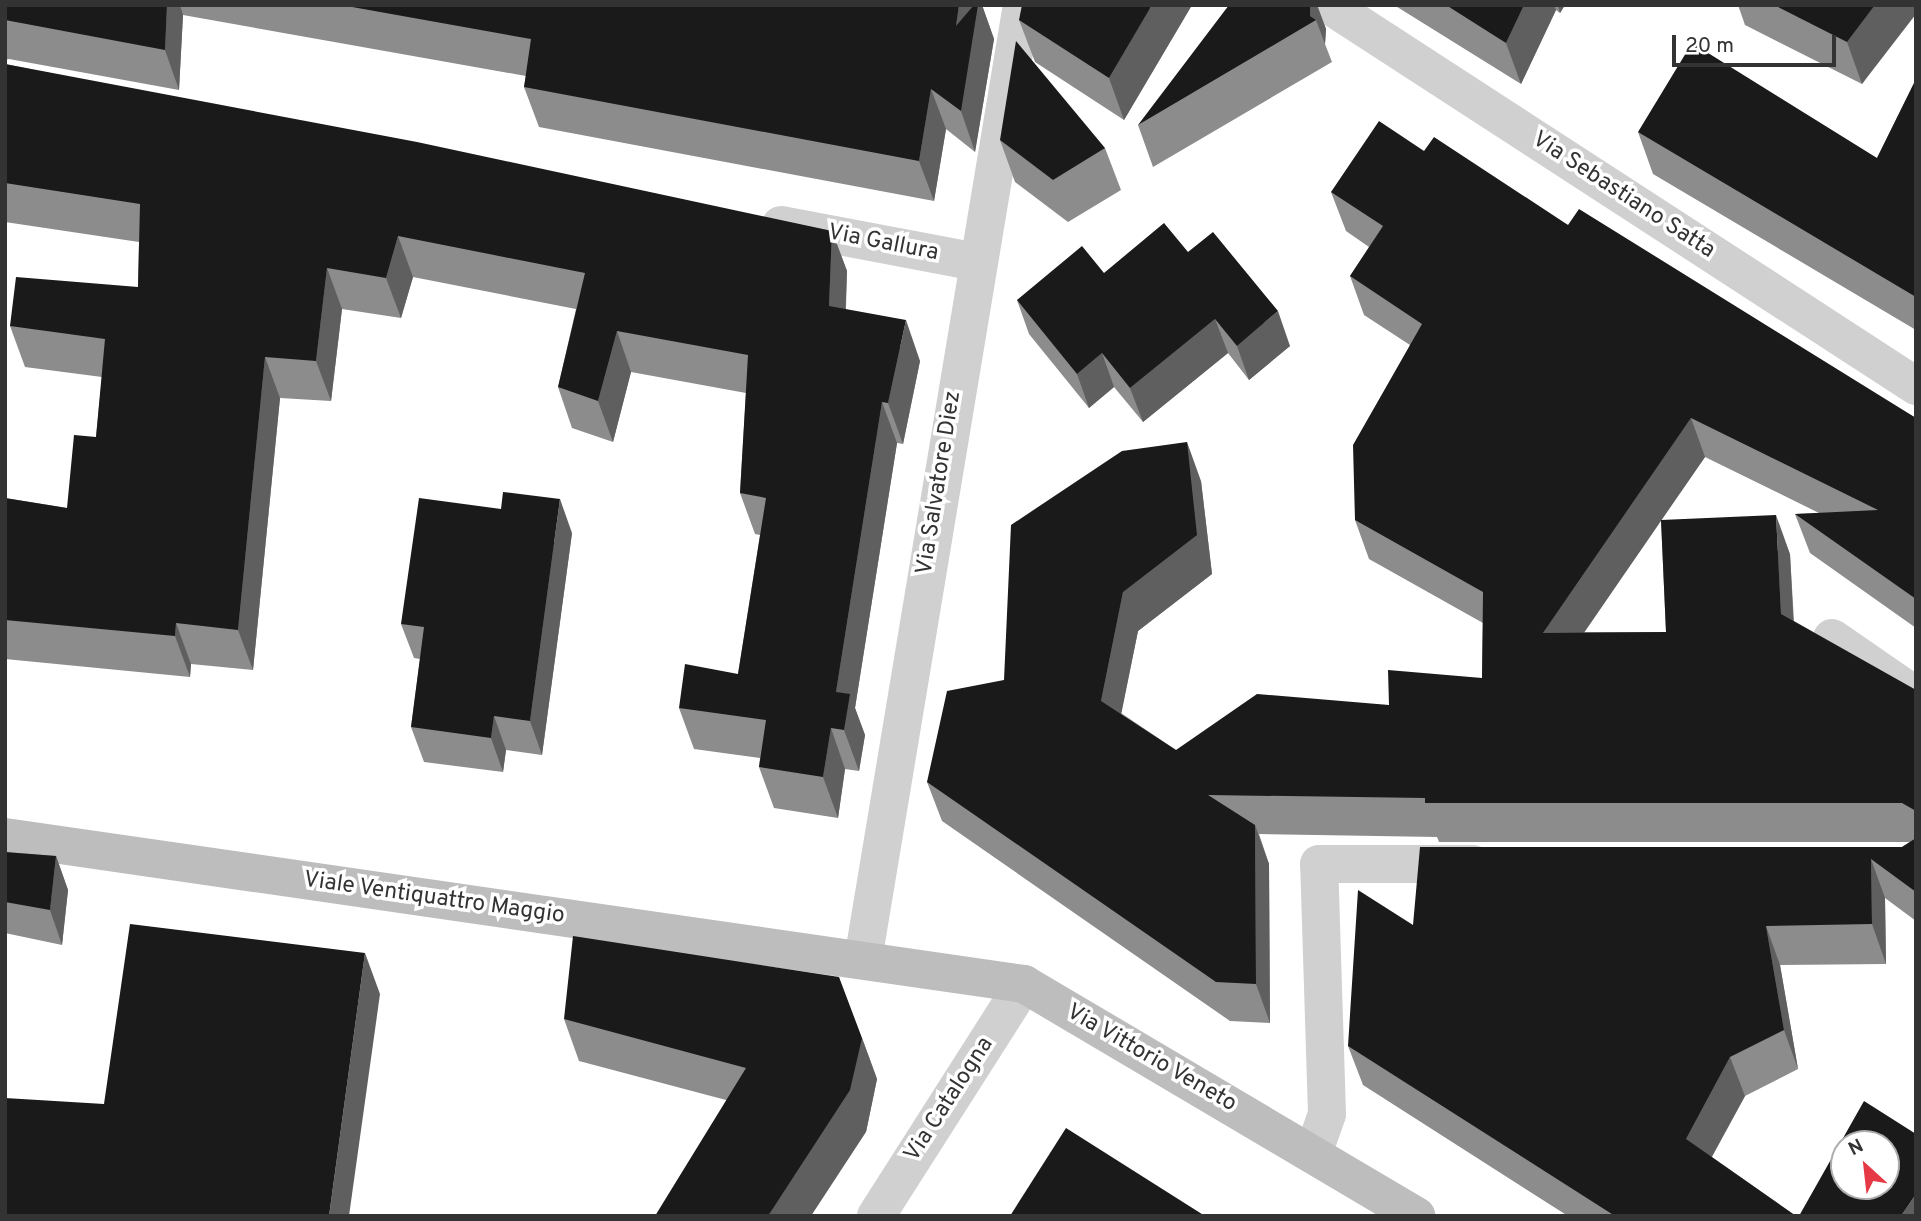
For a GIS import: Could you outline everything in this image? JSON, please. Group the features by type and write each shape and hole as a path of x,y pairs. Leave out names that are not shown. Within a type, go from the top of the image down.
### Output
{"street":[{"name":"Via Salvatore Diez","path":"863,961 976,262 1022,5"},
{"name":"Via Sebastiano Satta","path":"1329,5 1914,382"},
{"name":"Via Gallura","path":"751,219 976,262"},
{"path":"1832,638 1916,696"},
{"name":"Viale Ventiquattro Maggio","path":"5,837 863,961"},
{"path":"1313,1154 1327,1114 1319,864 1513,864"},
{"name":"Via Vittorio Veneto","path":"863,961 1024,984 1417,1216"},
{"name":"Via Catalogna","path":"876,1216 1024,984"}],"building":[{"path":"5,5 167,5 165,50 5,20"},
{"path":"341,5 959,5 956,26 974,5 978,5 961,111 931,89 919,161 524,87 531,39"},
{"path":"1022,5 1152,5 1109,78 1019,20"},
{"path":"1229,5 1310,5 1310,16 1316,20 1138,125"},
{"path":"1446,5 1524,5 1506,43"},
{"path":"1774,5 1875,5 1847,42"},
{"path":"1016,41 1105,148 1053,180 1000,140"},
{"path":"1692,43 1877,158 1916,79 1916,297 1638,132"},
{"path":"5,64 417,142 832,231 829,306 906,320 888,403 882,402 836,692 850,694 844,730 831,728 823,777 759,767 766,720 679,708 685,664 738,674 766,498 740,493 748,355 617,331 598,401 558,387 585,273 398,236 386,278 327,268 316,361 265,357 238,630 176,623 175,636 5,620 5,498 67,508 74,435 96,437 105,339 10,326 16,277 138,287 140,204 5,183"},
{"path":"1379,121 1424,151 1434,137 1568,225 1579,209 1916,418 1916,599 1795,514 1878,510 1691,418 1543,633 1666,632 1661,520 1776,515 1781,614 1916,690 1916,811 1902,803 1425,803 1425,798 1208,795 1255,825 1256,984 1216,982 927,782 947,691 1004,680 1011,525 1122,451 1187,442 1197,535 1123,592 1101,701 1176,750 1257,694 1389,705 1388,670 1482,678 1483,592 1355,520 1353,445 1422,324 1350,276 1383,226 1331,192"},
{"path":"1164,223 1188,252 1213,232 1278,311 1237,346 1215,319 1130,388 1102,353 1077,374 1017,300 1082,246 1104,273"},
{"path":"503,492 560,499 530,721 494,716 491,738 411,727 424,627 401,624 419,498 501,509"},
{"path":"1916,838 1916,892 1871,859 1872,924 1766,926 1784,1030 1730,1057 1686,1139 1796,1216 1615,1216 1348,1046 1358,890 1413,925 1420,847 1902,847"},
{"path":"5,852 56,856 50,910 5,902"},
{"path":"130,924 365,953 329,1216 5,1216 5,1098 104,1104"},
{"path":"573,936 839,977 862,1038 850,1090 768,1216 655,1216 746,1068 564,1019"},
{"path":"1864,1101 1916,1134 1916,1194 1901,1216 1799,1216 1830,1161 1830,1200 1900,1200 1900,1130 1848,1130"},
{"path":"1066,1128 1205,1216 1010,1216"}]}
